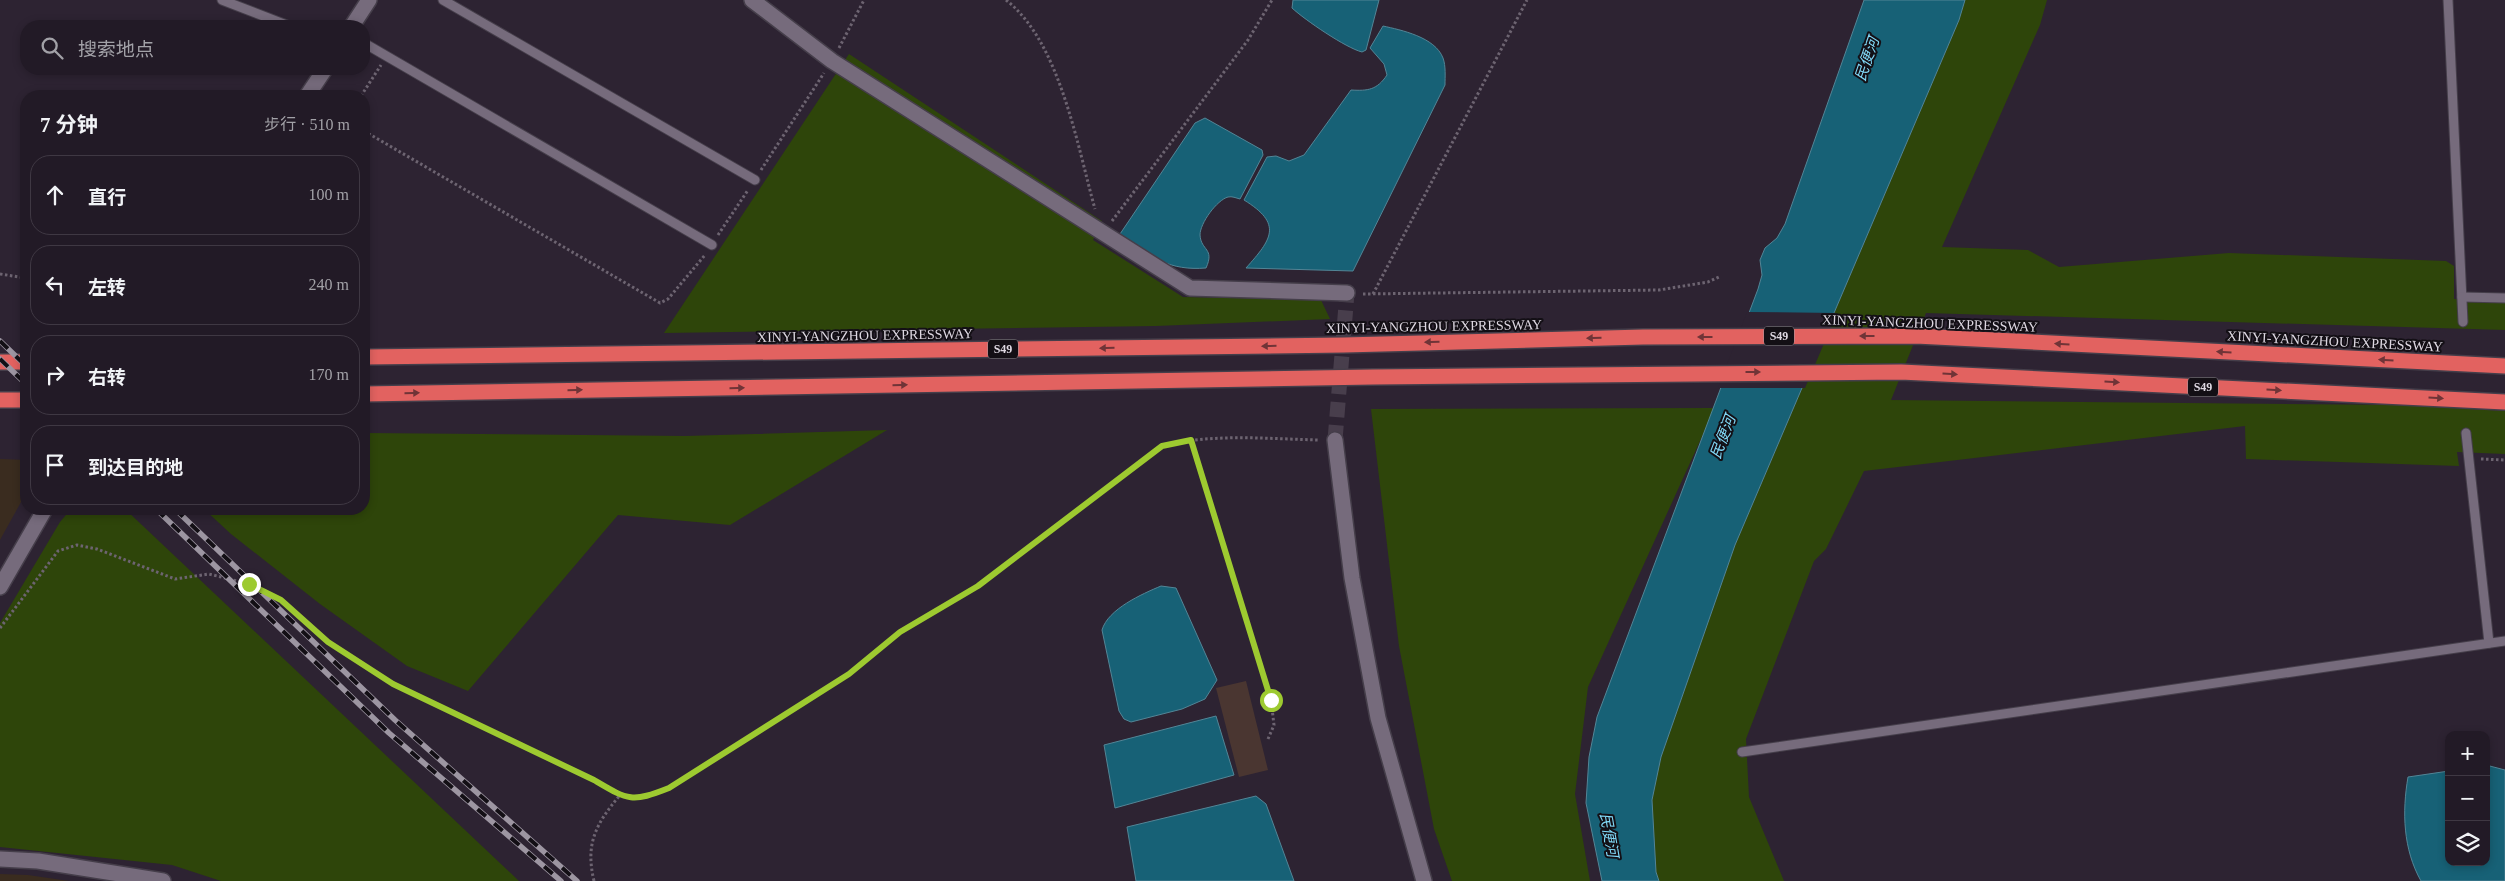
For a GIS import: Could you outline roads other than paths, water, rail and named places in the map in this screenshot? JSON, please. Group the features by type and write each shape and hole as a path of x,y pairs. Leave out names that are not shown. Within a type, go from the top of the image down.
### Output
{"highway":[{"name":"XINYI-YANGZHOU EXPRESSWAY","path":"370,357 1325,345 1643,337 1916,336 2505,366"},
{"path":"0,362 20,362"},
{"name":"S49","path":"370,394 1634,373 1901,372 2505,402"},
{"path":"0,400 20,400"}],"street":[{"path":"356,20 369,0"},
{"path":"752,0 832,61 1190,288 1347,293"},
{"path":"311,90 321,75"},
{"path":"1335,440 1352,578 1376,709 1424,881"},
{"path":"0,587 42,515"},
{"path":"0,859 38,861 163,881"}],"lane":[{"path":"222,0 274,20"},
{"path":"443,0 754,180"},
{"path":"2448,0 2463,322"},
{"path":"370,47 712,245"},
{"path":"2462,297 2505,298"},
{"path":"2466,432 2489,643"},
{"path":"1742,752 2505,641"}],"water":[{"path":"1293,0 1379,0 1366,50 1362,52 1355,49 1316,26 1292,8"},
{"name":"民便河","path":"1864,0 1965,0 1959,20 1735,545 1661,757 1652,800 1656,872 1659,881 1602,881 1586,803 1589,757 1597,717 1758,289 1762,275 1760,260 1765,248 1777,238 1785,224"},
{"path":"1383,26 1417,36 1433,45 1443,58 1445,85 1353,271 1246,268 1262,249 1269,232 1269,224 1264,217 1244,200 1267,157 1276,156 1289,161 1304,155 1351,90 1372,88 1380,84 1387,75 1384,64 1370,48"},
{"path":"1205,118 1262,150 1263,155 1240,199 1228,197 1224,199 1214,207 1206,218 1200,235 1209,257 1206,268 1171,265 1152,257 1123,239 1120,234 1195,123"},
{"path":"1161,586 1176,588 1217,680 1205,699 1182,709 1131,722 1124,719 1119,711 1102,630 1105,622 1118,609"},
{"path":"1216,716 1234,775 1115,808 1104,745"},
{"path":"2490,766 2505,770 2505,881 2421,881 2407,843 2405,804 2408,777 2445,772 2445,866 2490,866"},
{"path":"1256,796 1266,804 1294,881 1136,881 1127,827"}],"tunnel":[{"path":"1335,440 1347,293"}],"railway":[{"path":"0,341 20,360"},
{"path":"0,359 20,378"},
{"path":"162,515 389,733 561,881"},
{"path":"181,515 395,720 577,881"}]}
